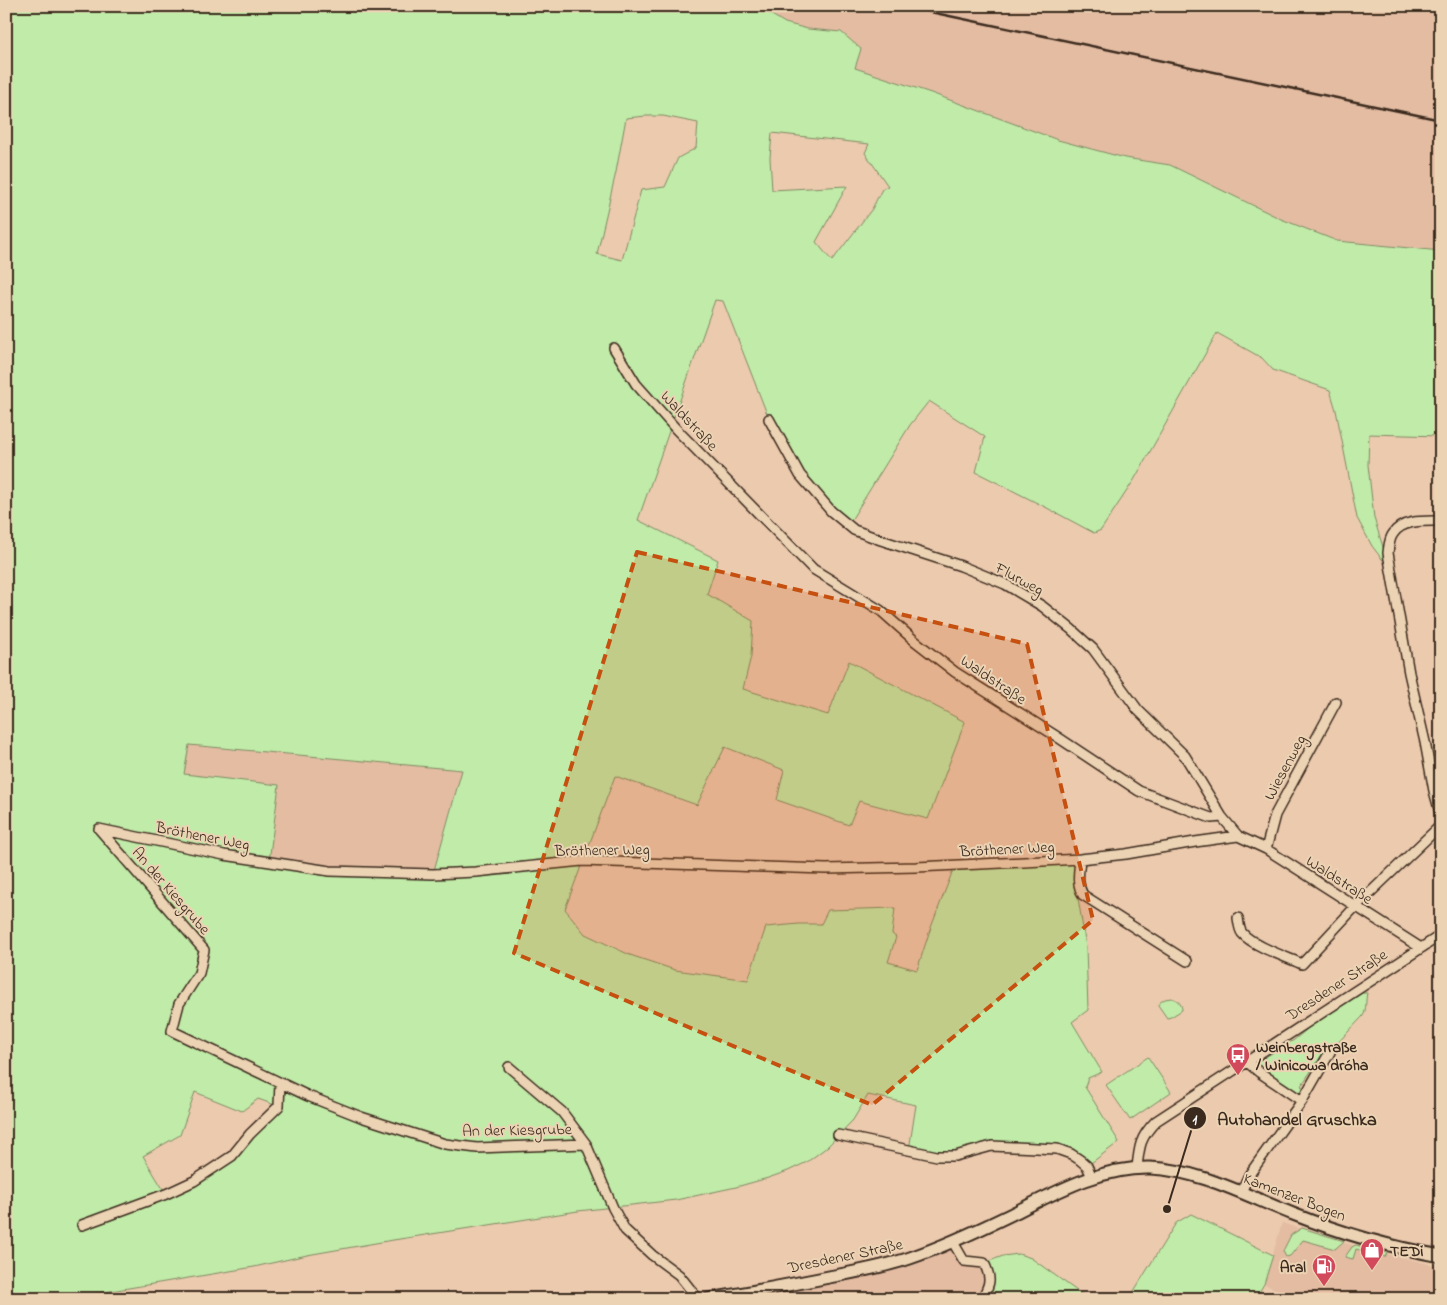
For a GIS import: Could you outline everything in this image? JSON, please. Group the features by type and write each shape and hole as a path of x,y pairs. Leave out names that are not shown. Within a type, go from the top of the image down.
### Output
{"main road":[{"name":"Dresdener Straße","path":"709,1299 873,1268 908,1259 953,1242 1092,1177 1137,1168"},
{"name":"Kamenzer Bogen","path":"1137,1168 1151,1168 1188,1174 1356,1236 1441,1256"}],"street":[{"name":"Waldstraße","path":"614,348 636,384 676,429 813,569 880,610 915,641 956,672 1139,791 1211,818 1222,817 1238,836 1266,850 1421,948"},
{"name":"Flurweg","path":"770,418 800,475 831,510 854,530 961,566 1006,584 1042,606 1071,629 1093,649 1138,710 1185,756 1222,817"},
{"path":"1441,521 1404,524 1394,532 1390,540 1388,553 1410,674 1434,791 1441,816"},
{"name":"Wiesenweg","path":"1266,850 1275,815 1336,702"},
{"path":"1238,918 1241,931 1248,938 1302,964 1355,907 1441,825"},
{"name":"Bröthener Weg","path":"100,829 224,855 330,871 433,874 476,872 582,861 826,869 916,867 1080,859 1139,852 1238,836"},
{"name":"An der Kiesgrube","path":"100,829 204,950 199,974 179,1004 172,1031 308,1096 362,1117 446,1144 477,1148 586,1144"},
{"path":"1080,859 1078,879 1081,893 1187,961"},
{"name":"Dresdener Straße","path":"1137,1168 1142,1137 1148,1129 1165,1115 1440,936"},
{"path":"1241,1192 1249,1175 1302,1101 1330,1052"},
{"path":"1247,1062 1258,1072 1302,1101"},
{"path":"509,1067 562,1112 586,1144 613,1208 625,1230 652,1255 678,1275 698,1299"},
{"path":"82,1225 166,1194 194,1181 232,1156 250,1134 279,1106 280,1083"},
{"path":"838,1135 937,1156 955,1156 992,1146 1058,1149 1080,1160 1087,1166 1092,1177"},
{"path":"953,1242 964,1261 984,1263 989,1273 990,1282 982,1299"}],"highlighted area":[{"path":"637,552 1027,644 1093,920 872,1105 514,953"}],"shaded area":[{"path":"754,6 1441,6 1441,251 1337,241 1281,219 1170,165 1125,158 1058,140 931,93 854,68 861,49 841,32 808,29 785,23"},
{"path":"189,745 462,770 433,874 330,871 268,862 184,774"},
{"path":"1282,1223 1354,1246 1441,1267 1441,1299 1298,1299 1264,1284"},
{"path":"953,1242 964,1261 984,1263 989,1273 981,1299 714,1299 848,1274"}],"green space":[{"path":"6,6 753,6 762,9 785,23 808,29 841,32 861,49 855,68 931,93 1058,140 1125,158 1170,165 1281,219 1337,241 1441,251 1441,436 1369,434 1368,465 1374,518 1393,580 1385,563 1372,546 1357,518 1336,410 1330,390 1273,370 1262,358 1217,333 1134,480 1101,530 1094,533 976,472 985,437 929,401 910,425 848,525 800,475 769,419 723,301 715,300 638,520 718,560 707,594 753,621 751,656 743,689 828,715 849,661 965,722 928,819 859,801 849,825 777,800 784,770 725,747 697,805 615,776 565,909 585,934 630,955 675,970 748,980 766,927 821,924 828,910 895,908 892,934 896,937 888,962 917,970 955,865 1080,859 1081,893 1078,898 1086,947 1088,1010 1072,1022 1102,1072 1088,1078 1085,1087 1119,1142 1087,1166 1071,1154 1024,1147 962,1154 909,1150 916,1105 868,1095 853,1120 827,1147 807,1162 788,1171 736,1187 676,1200 578,1211 387,1241 307,1255 254,1267 63,1299 6,1299","holes":["663,116 698,123 696,148 678,158 665,187 641,190 622,260 597,254 626,118","772,133 869,144 865,153 888,186 882,189 872,209 832,261 816,242 847,186 772,190 770,158","189,745 462,770 433,874 330,871 269,862 279,785 184,774","195,1092 242,1111 258,1099 278,1106 232,1156 166,1194 143,1156 180,1135"]},
{"path":"1362,993 1367,993 1363,1016 1331,1050 1326,1049 1301,1086 1306,1089 1304,1094 1300,1095 1263,1071 1255,1063 1294,1040 1312,1025"},
{"path":"1171,998 1179,1002 1182,1010 1167,1018 1158,1005 1165,999"},
{"path":"1148,1057 1171,1092 1130,1120 1106,1085"},
{"path":"1191,1214 1273,1255 1264,1284 1255,1299 1129,1299 1176,1223"},
{"path":"1302,1228 1344,1241 1335,1249 1303,1240 1290,1256 1286,1257 1283,1251 1291,1235"},
{"path":"1356,1245 1387,1253 1385,1257 1356,1249 1353,1259 1345,1257 1352,1247"},
{"path":"1019,1254 1031,1258 1088,1299 982,1299 987,1289 984,1263 1003,1256"}],"railway":[{"path":"902,6 1441,120"}],"place":[{"name":"Weinbergstraße / Winicowa dróha","path":"1238,1076"},
{"name":"Autohandel Gruschka","path":"1167,1209"},
{"name":"TEDi","path":"1372,1271"},
{"name":"Aral","path":"1324,1287"}]}
